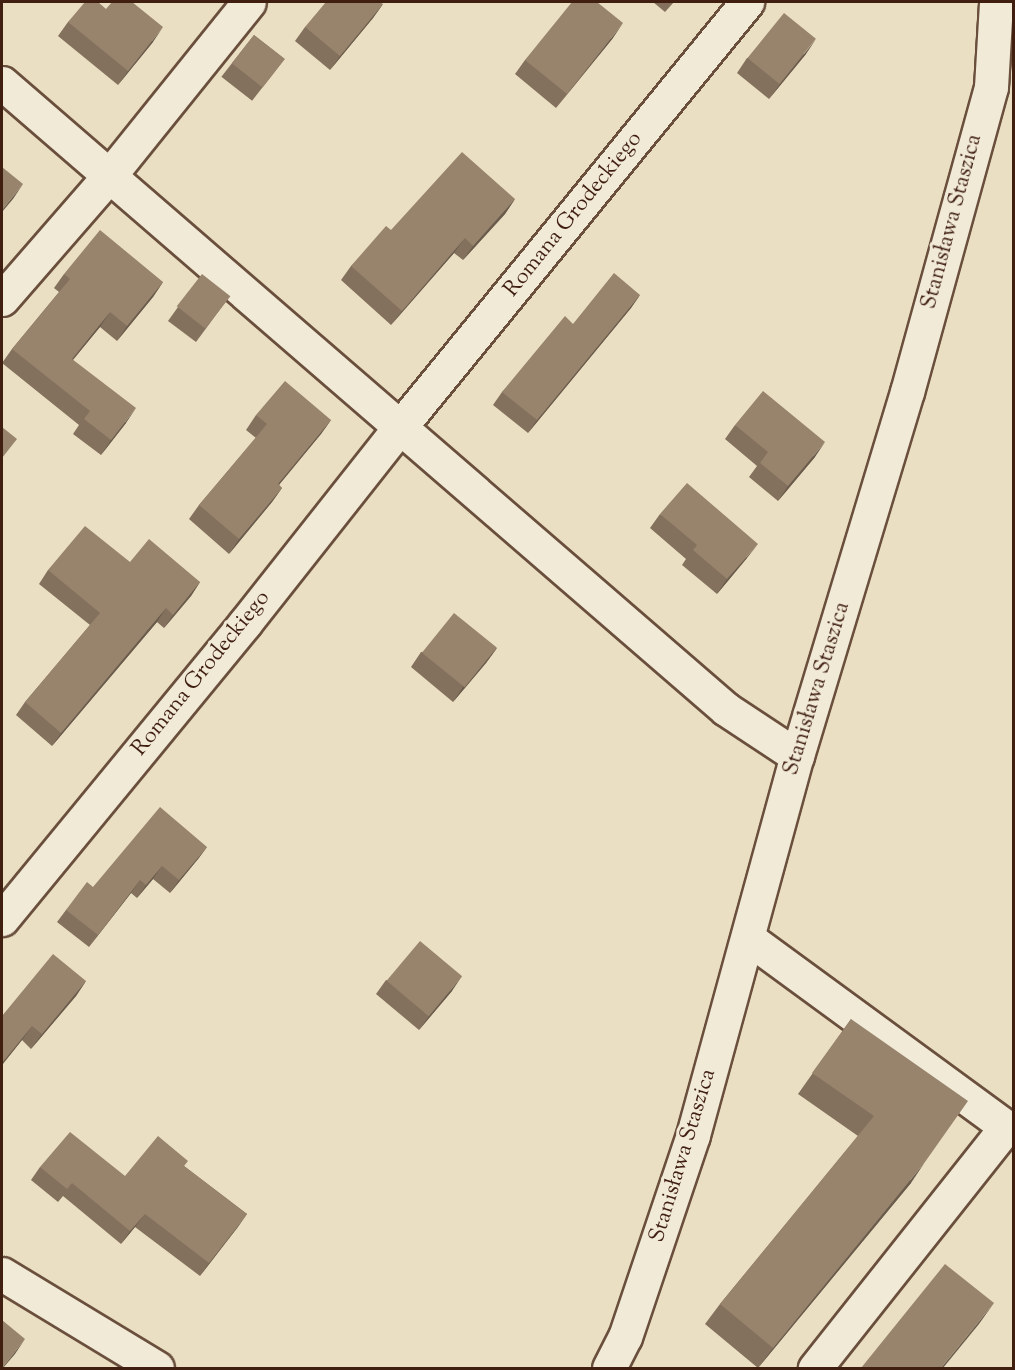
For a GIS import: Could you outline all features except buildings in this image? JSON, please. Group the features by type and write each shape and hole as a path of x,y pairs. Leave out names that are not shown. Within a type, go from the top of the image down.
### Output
{"street":[{"path":"2,299 109,177 249,2"},
{"name":"Romana Grodeckiego","path":"2,919 245,623 400,427 747,2"},
{"name":"Stanisława Staszica","path":"609,1368 625,1337 693,1135 797,756 907,392 991,87 996,2"},
{"path":"2,83 726,708 797,756"},
{"path":"748,938 1006,1127 815,1368"},
{"path":"2,1274 157,1368"}]}
